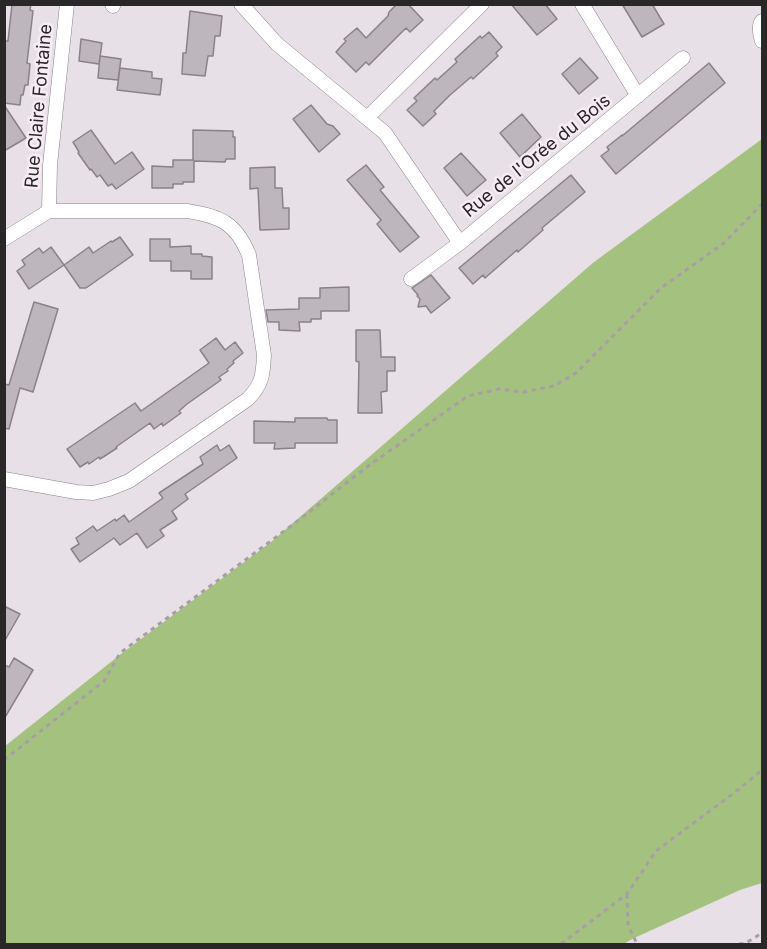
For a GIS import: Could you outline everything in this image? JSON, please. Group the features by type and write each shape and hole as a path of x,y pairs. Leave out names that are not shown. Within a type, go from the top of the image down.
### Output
{"street":[{"name":"Rue Claire Fontaine","path":"49,210 50,165 67,4"},
{"name":"Rue de l'Orée du Bois","path":"241,4 277,44 385,133 460,243"},
{"path":"367,118 482,4"},
{"name":"Rue de l'Orée du Bois","path":"582,4 638,96"},
{"path":"762,21 760,36 762,41"},
{"name":"Rue de l'Orée du Bois","path":"411,279 460,243 683,58"},
{"name":"Rue Claire Fontaine","path":"4,239 49,210 187,211 214,217 234,229 244,241 249,255 264,355 263,372 258,389 248,399 129,482 93,493 4,479"}],"path":[{"path":"4,760 104,681 120,653 368,466 460,401 468,396 500,389 523,392 554,387 576,373 661,288 724,243 762,204"},
{"path":"561,945 627,894 656,851 734,794 762,770"},
{"path":"627,894 628,925 637,945"},
{"path":"739,945 762,933"}],"green space":[{"path":"762,139 762,883 740,890 624,944 5,944 5,746 121,654 271,542 594,262"}],"building":[{"path":"12,4 31,4 30,10 33,11 27,63 30,64 28,85 25,85 23,95 21,95 20,105 4,103 4,53 5,41 8,41"},
{"path":"397,4 408,4 423,20 410,32 406,28 369,65 366,62 356,72 336,52 346,41 344,39 357,28 366,38"},
{"path":"511,4 545,4 557,19 537,35"},
{"path":"622,4 652,4 664,24 642,37"},
{"path":"190,11 222,16 220,36 215,36 213,56 208,56 205,76 182,74"},
{"path":"489,32 502,47 496,53 498,56 473,79 471,77 450,95 434,111 436,114 423,126 407,110 417,101 414,98 435,78 437,80 457,62 455,59 480,36 482,38"},
{"path":"81,39 102,43 99,64 79,61"},
{"path":"100,56 121,59 118,80 98,78"},
{"path":"580,58 598,78 579,94 562,74"},
{"path":"709,63 725,83 616,174 601,156 609,150 607,147"},
{"path":"120,68 152,72 152,78 162,79 160,95 117,90"},
{"path":"4,105 26,138 4,151"},
{"path":"311,105 327,124 333,126 340,134 319,152 293,119"},
{"path":"522,114 541,137 520,157 500,133"},
{"path":"91,130 115,164 132,152 144,169 116,189 112,184 108,186 100,175 97,177 90,170 73,142"},
{"path":"193,130 233,131 235,159 226,159 225,162 194,161 194,182 173,184 173,188 152,188 152,166 173,167 173,160 193,160"},
{"path":"461,153 486,180 467,196 444,168"},
{"path":"366,165 384,187 380,190 419,237 400,252 377,224 381,220 347,180"},
{"path":"275,167 275,188 282,188 283,208 289,208 289,229 260,230 258,188 250,189 250,168"},
{"path":"571,175 585,192 542,228 543,230 518,252 517,250 485,278 483,275 473,284 459,268"},
{"path":"120,237 133,255 86,288 80,288 64,265 89,247 93,253"},
{"path":"150,239 170,239 170,247 191,246 191,254 212,257 212,279 191,279 191,271 171,271 171,261 150,261"},
{"path":"51,247 64,265 29,289 17,271 25,265 22,260 39,248 43,253"},
{"path":"431,275 450,298 431,313 426,306 418,307 420,299 412,288"},
{"path":"349,287 349,311 321,311 321,319 299,322 300,331 279,330 279,322 268,322 266,310 299,309 299,298 320,298 320,288"},
{"path":"34,302 58,309 33,392 20,388 9,429 4,428 4,384 9,385"},
{"path":"356,330 380,330 381,357 395,357 395,371 387,371 387,391 381,392 382,413 358,413 359,362 356,361"},
{"path":"216,338 225,350 235,342 243,353 233,361 228,371 219,377 221,380 187,404 179,411 181,413 163,426 162,423 154,429 150,423 100,459 99,457 80,467 67,449 135,403 141,411 209,363 200,350"},
{"path":"295,418 337,420 337,443 295,443 295,448 274,449 275,443 254,443 254,421 295,422"},
{"path":"217,445 220,451 229,445 237,458 185,494 188,499 172,511 177,519 160,530 164,536 147,548 137,533 120,545 114,538 80,562 71,549 79,544 76,538 93,526 97,531 124,515 129,522 163,498 159,493 203,464 200,457"},
{"path":"4,606 20,614 4,642"},
{"path":"14,658 33,670 4,719 4,665 9,667"}]}
